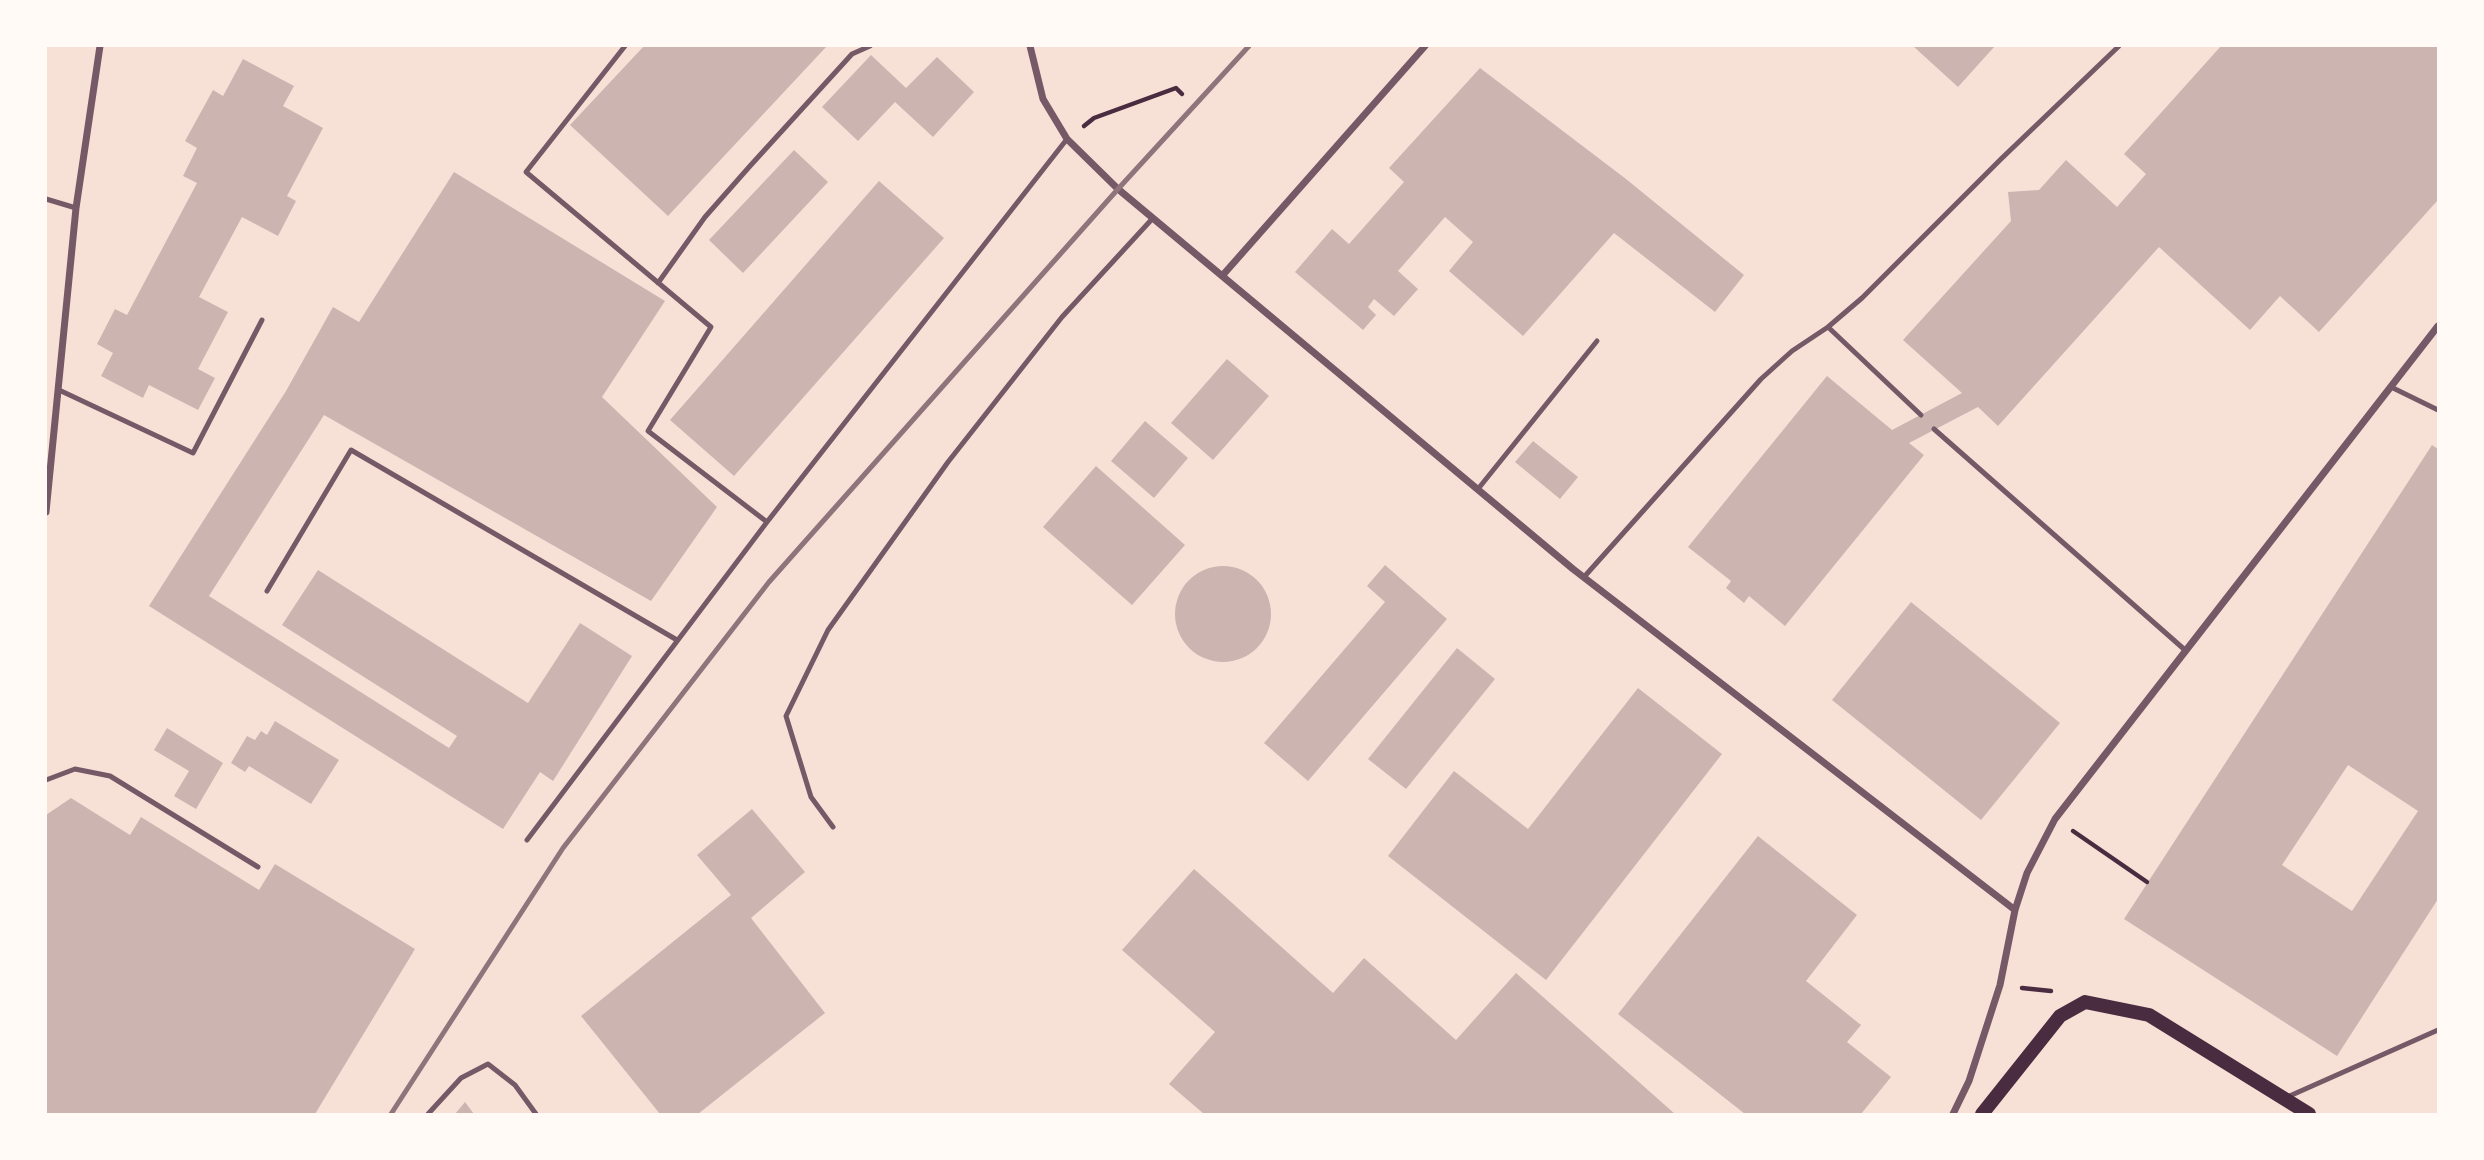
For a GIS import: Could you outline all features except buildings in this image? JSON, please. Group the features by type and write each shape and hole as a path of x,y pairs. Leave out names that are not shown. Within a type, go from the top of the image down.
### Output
{"main road":[{"path":"1982,1115 2060,1016 2085,1002 2149,1015 2309,1115"}],"street":[{"path":"46,512 76,208 100,46"},
{"path":"1030,46 1043,99 1067,139 1118,188 1584,577 2015,911"},
{"path":"1222,276 1425,46"},
{"path":"1953,1115 1969,1082 2000,985 2015,911 2036,851 2056,819 2438,326"}],"lane":[{"path":"625,46 526,172 711,327 648,431 767,522"},
{"path":"658,283 705,217 750,166 852,54 870,46"},
{"path":"1584,577 1761,379 1792,351 1828,327 1862,298 2119,46"},
{"path":"527,839 767,522 1067,139"},
{"path":"46,199 76,208"},
{"path":"833,827 811,797 786,716 828,630 948,462 1054,327 1153,218"},
{"path":"59,390 193,453 262,320"},
{"path":"1828,327 1921,415"},
{"path":"1478,489 1597,341"},
{"path":"2391,387 2438,410"},
{"path":"1934,429 2186,650"},
{"path":"267,592 351,450 677,640"},
{"path":"46,780 75,769 110,775 258,867"},
{"path":"2283,1098 2438,1030"},
{"path":"428,1115 461,1078 488,1064 515,1084 536,1115"}],"path":[{"path":"1067,139 1094,118 1176,88 1182,94"},
{"path":"2056,819 2147,882"},
{"path":"2000,985 2053,991 2085,1002"}],"railway":[{"path":"391,1114 563,848 769,582 1118,189 1249,46"}]}
